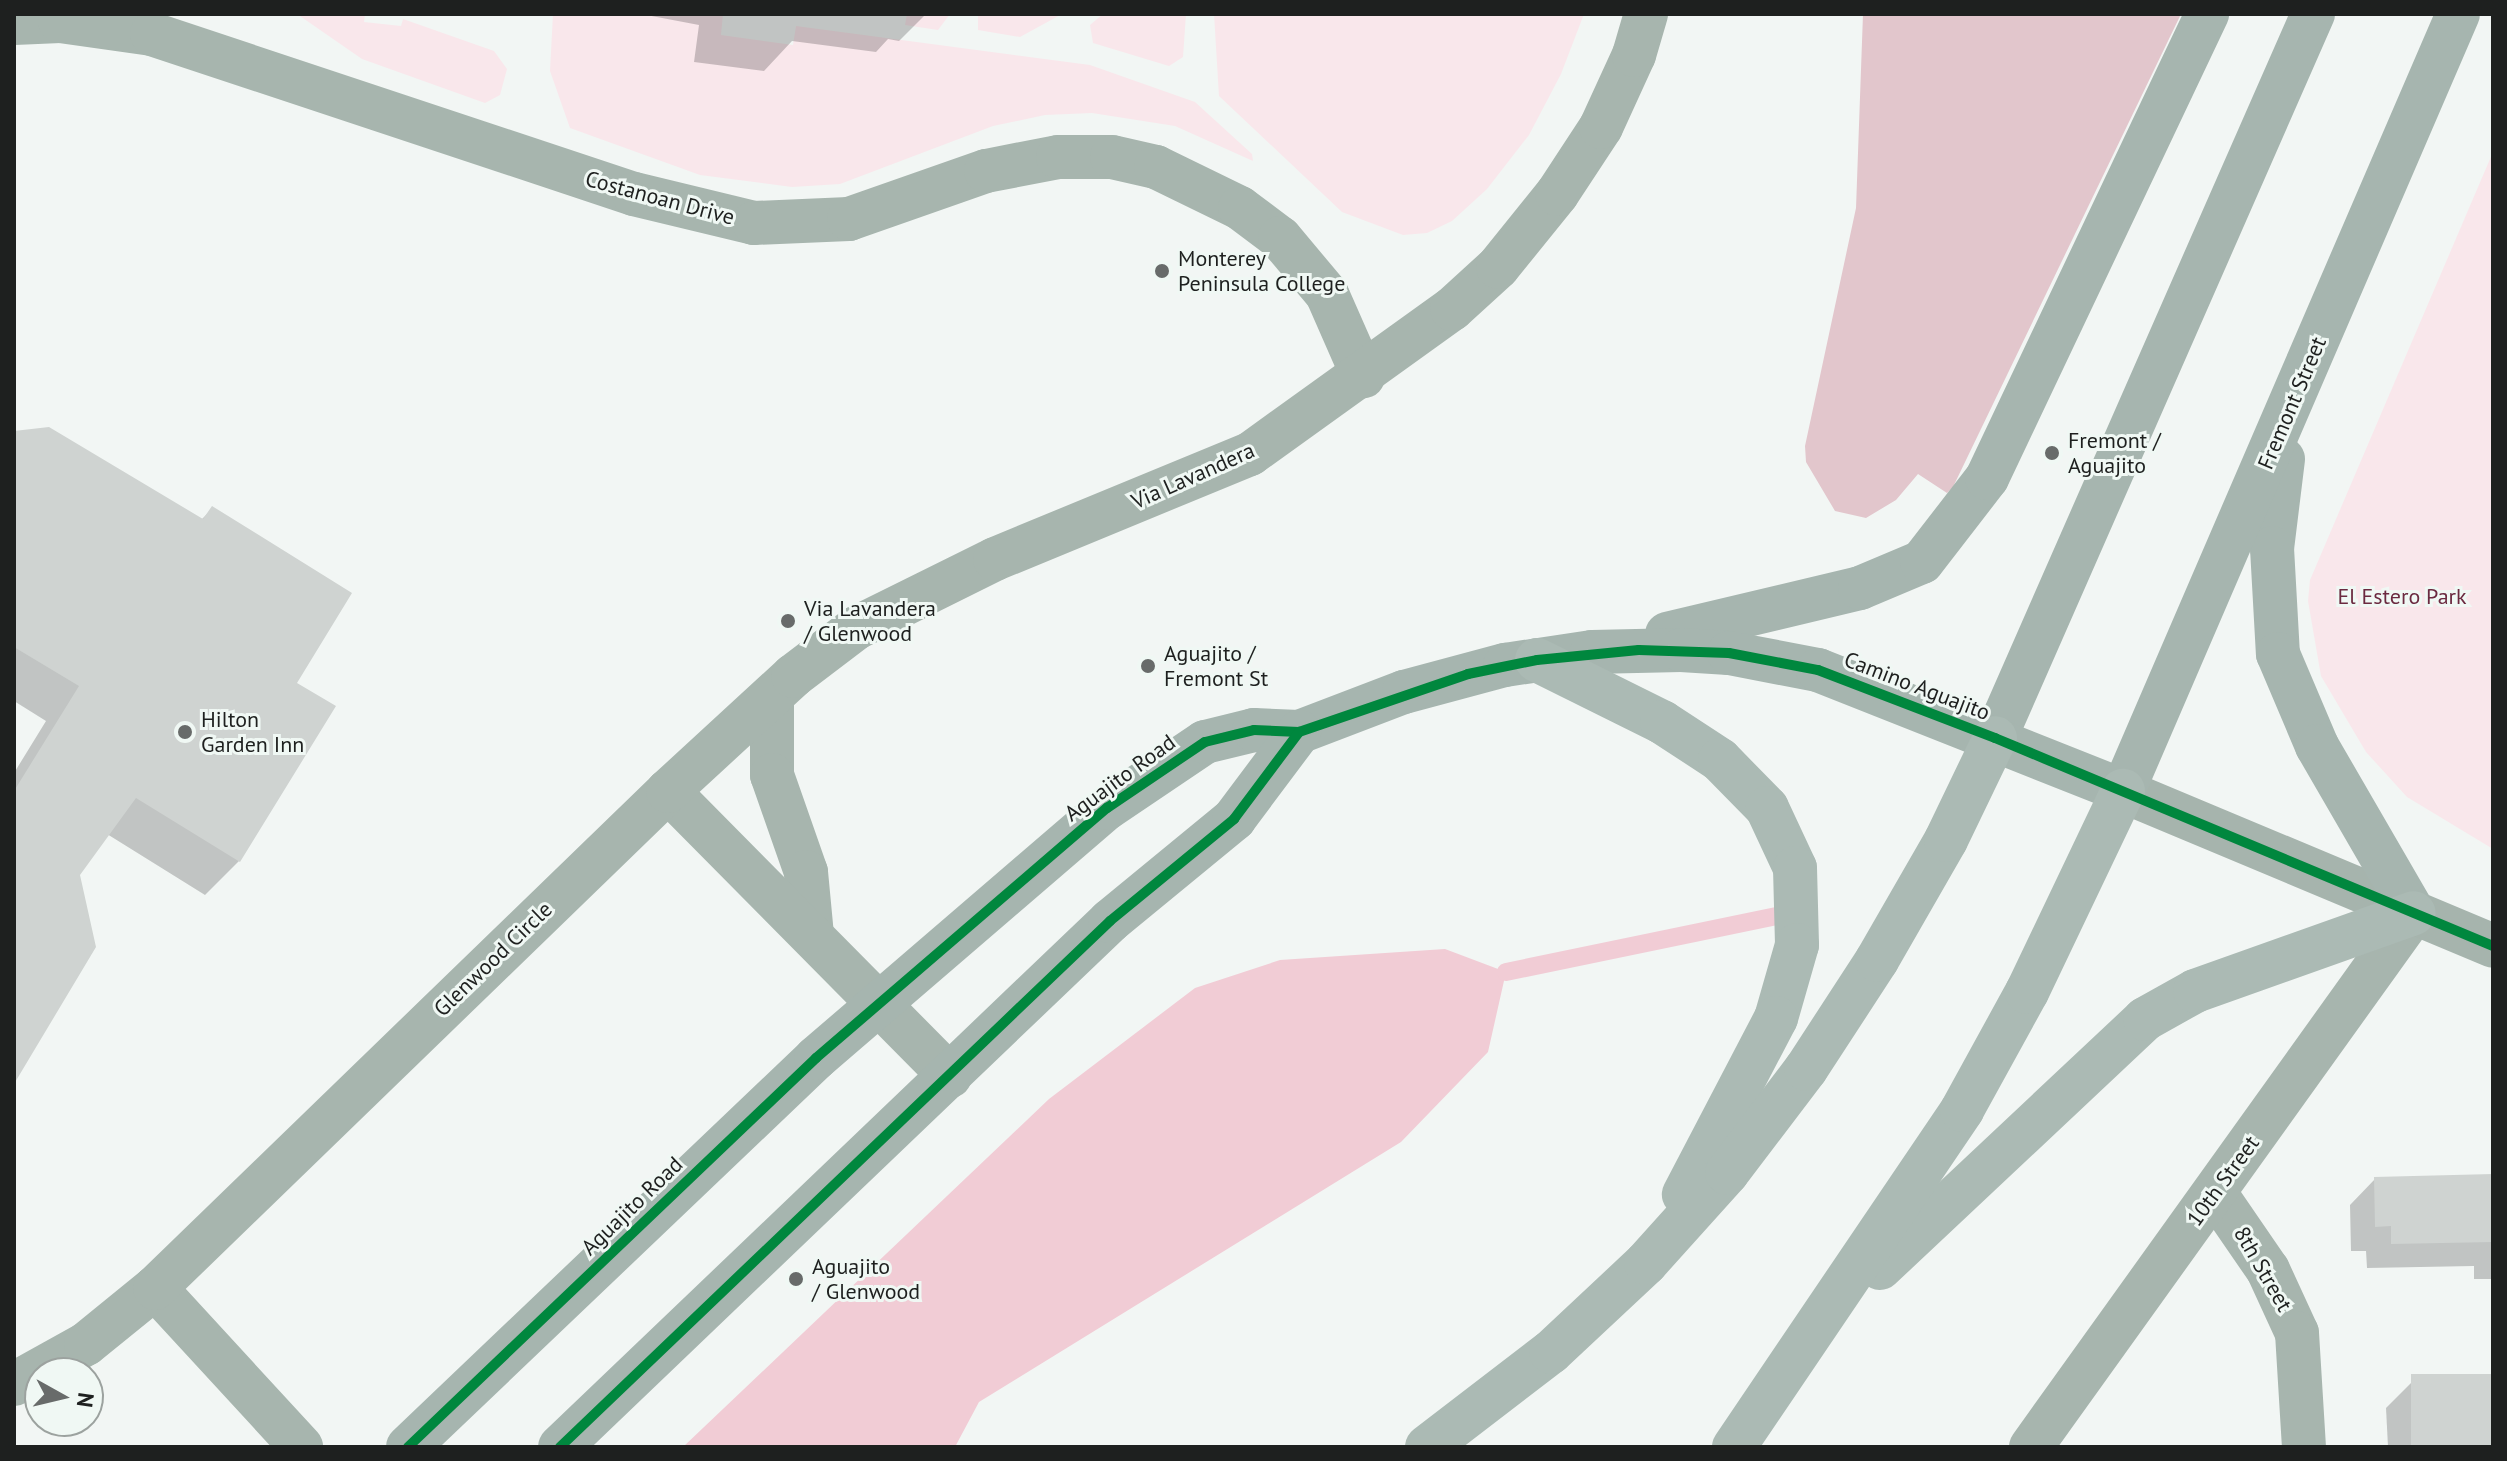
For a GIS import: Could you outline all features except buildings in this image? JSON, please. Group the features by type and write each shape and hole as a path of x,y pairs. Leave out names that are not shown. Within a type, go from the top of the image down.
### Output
{"highway":[{"path":"1537,660 1662,722 1720,760 1767,808 1795,868 1797,945 1776,1018 1646,1263"},
{"path":"1427,1447 1551,1352 1646,1263 1727,1173 1842,1015 1946,840 1995,738"},
{"path":"1734,1447 1996,1052 2123,791"},
{"path":"1812,1333 2145,1019 2195,991 2414,913"}],"main road":[{"path":"1537,660 1813,601 1922,562 1987,478 2207,14"},
{"path":"1995,738 2313,14"},
{"name":"Fremont Street","path":"2123,791 2458,14"},
{"path":"2288,413 2272,548 2278,654 2317,746 2414,913"},
{"name":"Camino Aguajito","path":"1299,732 1433,683 1537,660 1639,650 1773,660 1860,684 2493,946"},
{"name":"Aguajito Road","path":"408,1447 880,1003 1107,808 1205,742 1254,730 1299,732"},
{"path":"560,1447 1110,921 1234,819 1299,732"}],"street":[{"name":"Via Lavandera","path":"668,791 772,696 856,628 918,593 1250,454 1363,376 1452,309 1498,267 1557,194 1601,127 1634,55 1646,14"},
{"name":"Costanoan Drive","path":"14,23 60,21 152,34 634,194 754,223 849,219 986,171 1058,157 1112,157 1156,167 1240,208 1288,247 1327,294 1363,376"},
{"path":"772,696 772,775 806,872 812,935"},
{"path":"668,791 950,1076"},
{"name":"Glenwood Circle","path":"14,1384 86,1344 155,1288 668,791"},
{"name":"10th Street","path":"2031,1447 2069,1387 2215,1193 2414,913"},
{"name":"8th Street","path":"2215,1193 2268,1270 2297,1333 2304,1447"},
{"path":"155,1288 301,1447"}],"green space":[{"path":"297,14 365,14 364,22 401,26 403,19 494,51 507,69 500,95 485,103 362,59"},
{"path":"553,14 723,14 721,35 793,45 796,26 1090,65 1195,102 1252,154 1253,161 1175,126 1092,113 1045,115 993,126 840,184 792,187 700,175 570,128 550,71"},
{"path":"907,14 950,14 938,30 905,25"},
{"path":"978,14 1062,14 1020,37 978,30"},
{"path":"1103,14 1186,14 1183,57 1169,66 1093,43 1090,25"},
{"path":"1214,14 1584,14 1561,74 1529,135 1487,189 1452,221 1427,233 1403,235 1342,212 1219,96"},
{"name":"El Estero Park","path":"2493,152 2493,849 2407,797 2366,752 2321,676 2308,601 2310,580"}],"shaded area":[{"path":"1863,14 2181,14 1953,487 1947,493 1918,474 1896,500 1866,518 1835,511 1806,462 1805,446 1856,208"},
{"path":"1445,949 1506,972 1488,1052 1401,1142 979,1402 955,1447 683,1447 1049,1099 1195,988 1280,960"}],"waterway":[{"path":"1506,972 1781,915"}],"cycle path":[{"path":"408,1447 816,1058 1107,808 1205,742 1254,730 1299,732 1468,674 1537,660 1639,650 1729,653 1818,670 1995,738 2493,946"},
{"path":"560,1447 1110,921 1234,819 1299,732"}],"place":[{"name":"Monterey Peninsula College","path":"1162,271"},
{"name":"Fremont / Aguajito","path":"2052,453"},
{"name":"Via Lavandera / Glenwood","path":"788,621"},
{"name":"Aguajito / Fremont St","path":"1148,666"},
{"name":"Hilton Garden Inn","path":"185,732"},
{"name":"Aguajito / Glenwood","path":"796,1279"}]}
